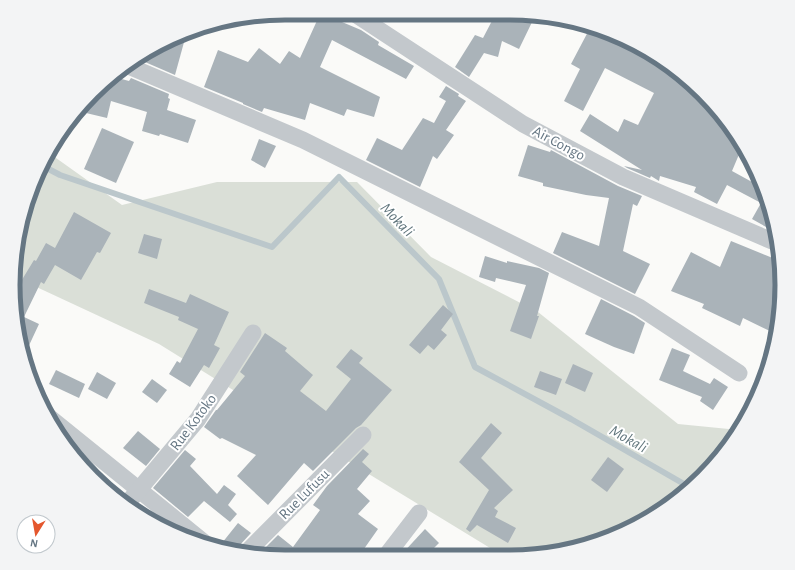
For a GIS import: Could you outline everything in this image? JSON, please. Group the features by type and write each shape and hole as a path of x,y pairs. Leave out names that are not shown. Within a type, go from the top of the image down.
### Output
{"street":[{"name":"Air Congo","path":"364,20 524,124 623,177 771,241"},
{"path":"134,68 303,140 632,304 739,373"},
{"name":"Rue Kotoko","path":"131,500 198,419 253,333"},
{"path":"62,428 193,533"},
{"name":"Rue Lufusu","path":"251,548 363,435"},
{"path":"391,550 420,513"}],"shaded area":[{"path":"54,156 122,205 217,182 357,182 431,257 538,312 678,424 732,429 709,460 685,484 657,505 627,523 595,536 562,545 545,548 493,550 159,344 20,279 22,250 29,216 40,184"}],"building":[{"path":"317,20 337,20 361,30 379,42 378,45 414,66 406,79 332,40 320,67 380,97 374,117 347,109 344,116 310,103 305,120 264,108 262,112 204,87 218,50 248,62 259,48 280,64 289,51 300,58"},
{"path":"492,20 532,21 519,49 502,41 498,57 484,53 469,77 455,67 475,35 483,38"},
{"path":"588,32 627,47 657,65 685,86 709,110 730,138 739,154 732,171 755,183 761,200 769,229 752,219 761,203 727,185 717,204 694,192 696,187 660,176 659,181 651,176 650,178 627,168 624,166 642,170 580,131 590,114 618,132 624,119 638,125 654,93 605,68 583,111 564,101 580,69 571,64"},
{"path":"185,40 175,75 144,61 168,47"},
{"path":"120,78 129,81 131,78 169,94 168,98 170,99 167,110 196,120 188,143 160,134 159,136 142,131 147,112 111,101 107,118 86,113 87,109"},
{"path":"446,86 459,94 458,96 466,101 446,130 454,135 437,159 433,156 420,187 366,160 377,138 402,150 423,118 434,123 446,101 439,97"},
{"path":"102,128 134,142 116,183 84,169"},
{"path":"259,139 276,146 265,168 251,160"},
{"path":"528,145 550,152 551,150 618,186 642,196 637,206 633,204 623,251 650,264 635,294 553,253 562,232 599,246 609,198 543,186 543,183 518,176"},
{"path":"74,212 111,233 100,253 97,252 81,280 55,265 44,284 41,282 24,317 39,324 28,348 22,320 20,283 34,260 36,261 46,243 55,248"},
{"path":"144,234 162,239 157,259 138,253"},
{"path":"731,241 773,258 775,285 771,332 743,318 740,326 702,308 704,304 671,291 691,252 720,267"},
{"path":"485,256 507,263 507,261 539,268 549,273 537,316 539,316 531,339 510,331 526,285 496,278 495,282 479,277"},
{"path":"149,289 186,303 190,294 229,312 214,345 220,348 209,368 204,365 190,387 169,374 177,361 180,363 198,329 178,320 179,317 144,303"},
{"path":"601,299 645,323 634,354 585,334"},
{"path":"443,305 453,314 441,330 447,335 434,350 428,345 420,354 409,345"},
{"path":"265,333 287,348 285,351 313,375 300,391 326,411 351,379 336,367 351,349 363,358 359,363 392,390 361,425 356,428 313,471 304,463 268,505 237,476 256,455 222,438 220,439 204,427 216,410 245,376 240,372"},
{"path":"672,348 690,355 683,371 710,384 714,378 728,387 713,410 700,401 702,397 659,380"},
{"path":"573,364 593,373 585,392 565,383"},
{"path":"56,370 85,384 79,398 49,384"},
{"path":"540,371 562,379 556,395 534,387"},
{"path":"97,372 116,383 107,399 88,389"},
{"path":"152,379 167,390 157,403 142,392"},
{"path":"491,423 502,433 481,458 513,490 494,508 498,511 495,517 516,528 508,543 477,525 470,532 466,529 489,490 459,462"},
{"path":"138,431 160,449 146,466 123,448"},
{"path":"363,449 369,454 362,462 372,471 357,489 370,501 358,514 378,529 363,550 264,549 278,535 293,547 320,510 313,505 327,486"},
{"path":"185,450 196,459 190,466 217,494 224,485 236,494 228,505 237,514 230,522 204,501 188,517 153,488"},
{"path":"608,457 624,469 607,492 591,480"},
{"path":"238,523 251,533 239,546 222,543"},
{"path":"425,529 439,543 432,550 406,550"}],"waterway":[{"name":"Mokali","path":"47,168 60,175 272,247 339,177 439,279 475,367 571,419 685,484"}]}
